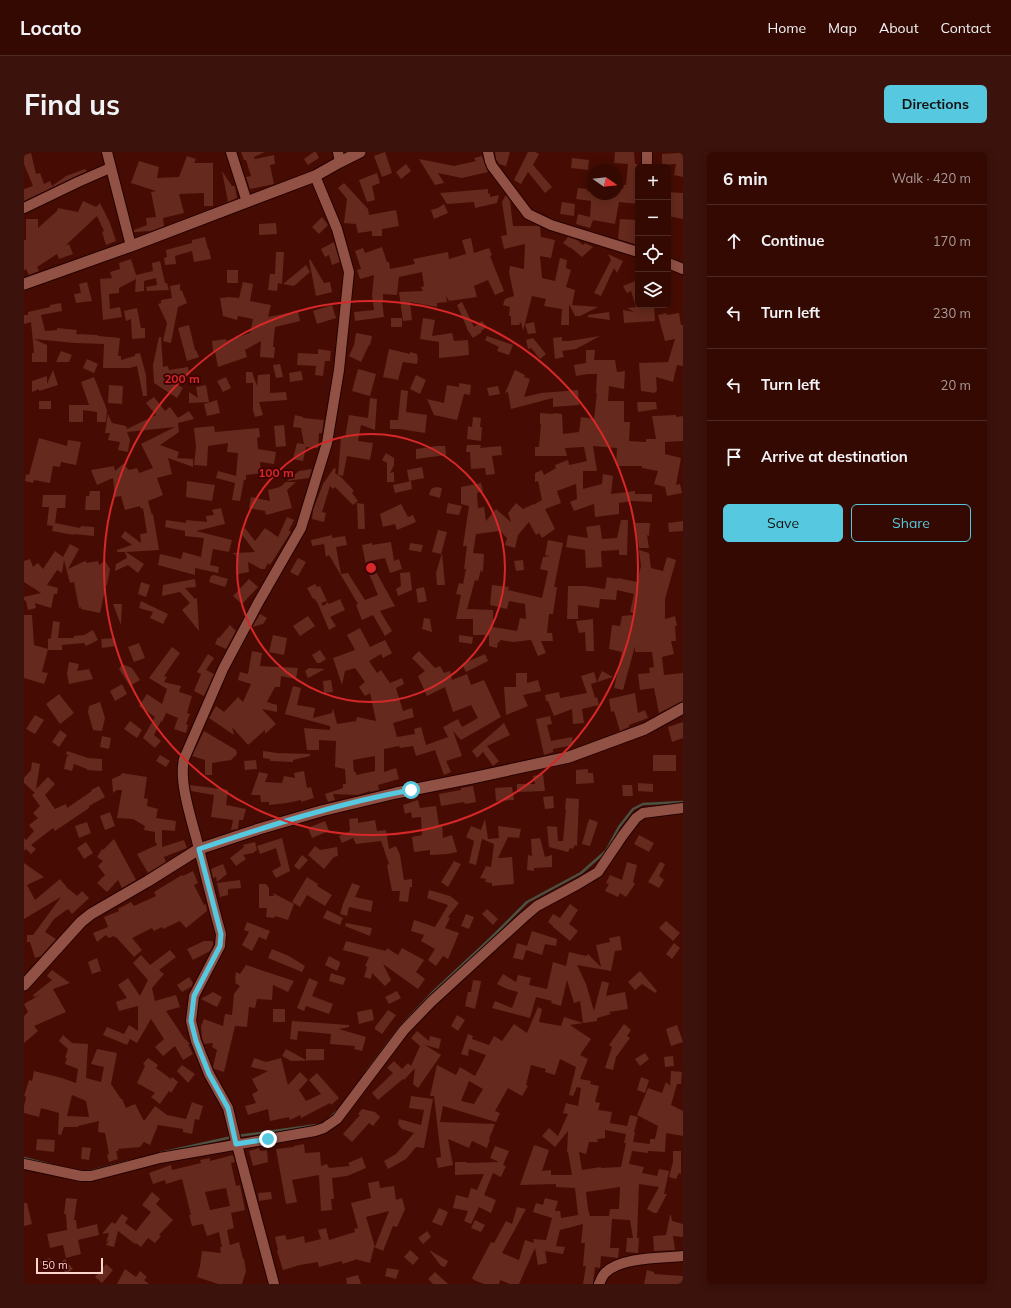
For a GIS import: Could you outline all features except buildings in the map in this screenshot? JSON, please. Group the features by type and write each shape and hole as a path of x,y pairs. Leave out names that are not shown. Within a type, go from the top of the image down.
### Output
{"street":[{"path":"107,152 131,246"},
{"path":"230,152 247,202"},
{"path":"24,284 131,246 315,176 339,157 360,152"},
{"path":"488,152 492,166 528,214 551,225 635,251"},
{"path":"647,152 647,164"},
{"path":"24,208 110,168"},
{"path":"274,1284 228,1108 209,1074 196,1041 191,1021 194,996 220,946 221,934 189,809 182,774 184,759 223,669 258,603 301,528 328,438 339,370 349,272 337,228 315,176"},
{"path":"671,264 683,269"},
{"path":"24,986 81,922 91,914 199,849 259,829 322,811 396,793 570,757 645,729 683,708"},
{"path":"24,1164 81,1176 91,1176 160,1158 236,1143 315,1131 324,1128 337,1118 404,1030 431,1002 524,917 537,906 598,872 636,818 643,814 683,808"},
{"path":"599,1284 604,1274 615,1266 632,1261 683,1256"}],"waterway":[{"path":"367,1071 401,1026 432,993 527,902 581,873 606,851 619,827 633,809 643,804 683,802"},
{"path":"330,1118 337,1111"},
{"path":"237,1136 317,1125"},
{"path":"160,1153 232,1137"},
{"path":"24,1158 51,1165"},
{"path":"87,1172 130,1161"}],"route":[{"path":"268,1139 236,1144 228,1108 209,1074 196,1041 191,1021 194,996 220,946 221,940 221,934 199,849 259,829 322,811 411,790"}]}
